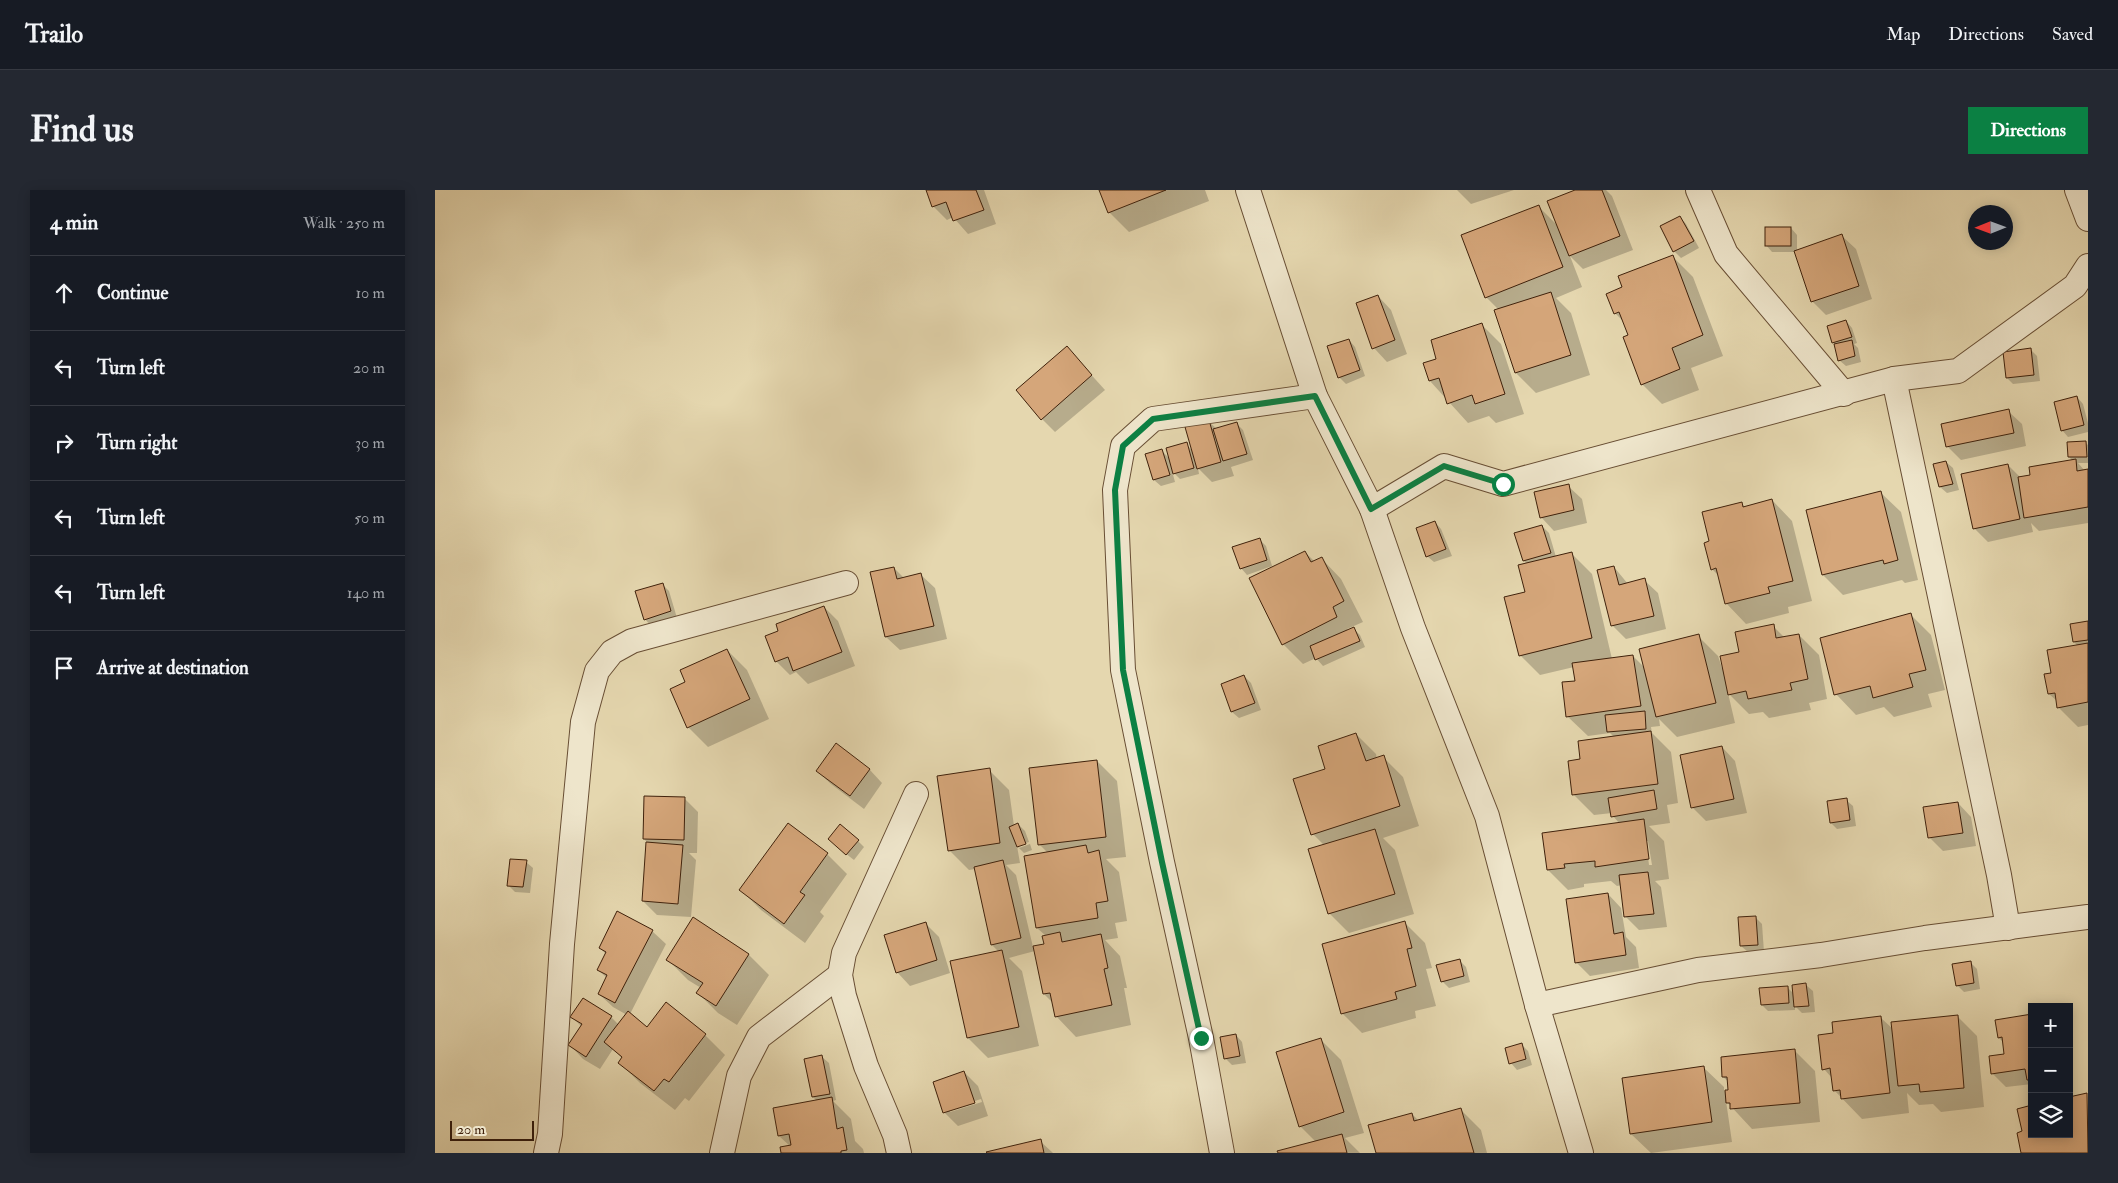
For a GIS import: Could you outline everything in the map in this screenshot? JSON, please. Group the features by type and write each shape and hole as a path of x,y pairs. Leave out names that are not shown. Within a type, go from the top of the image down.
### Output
{"street":[{"path":"1248,190 1315,396 1371,509 1413,628 1487,816 1537,1005 1581,1153"},
{"path":"1697,190 1726,254 1844,394"},
{"path":"2077,190 2088,219"},
{"path":"1371,509 1444,466 1503,484 1844,394 1894,379 1957,371 2075,286 2088,266"},
{"path":"1894,379 1999,875 2008,928"},
{"path":"1223,1153 1201,1038 1162,862 1123,670 1115,490 1123,446 1153,419 1315,396"},
{"path":"546,1153 550,1134 562,944 583,722 597,671 612,652 633,641 846,584"},
{"path":"899,1153 895,1135 866,1066 844,996 840,975 844,954 916,794"},
{"path":"1537,1005 1697,970 1821,955 1925,938 2088,917"},
{"path":"722,1153 739,1076 759,1037 840,975"}],"building":[{"path":"926,190 976,190 984,210 953,221 946,202 932,207"},
{"path":"1099,190 1166,190 1108,213"},
{"path":"1575,190 1602,190 1620,236 1569,256 1547,201"},
{"path":"1539,205 1563,267 1485,298 1461,235"},
{"path":"1680,216 1694,241 1673,252 1660,226"},
{"path":"1765,227 1791,227 1791,246 1765,246"},
{"path":"1842,234 1859,286 1811,302 1794,251"},
{"path":"1673,255 1703,335 1672,348 1680,369 1641,385 1623,337 1628,335 1619,312 1614,314 1606,294 1622,287 1618,276"},
{"path":"1551,292 1571,355 1515,373 1494,310"},
{"path":"1378,295 1395,340 1372,349 1356,303"},
{"path":"1846,320 1852,337 1832,343 1827,326"},
{"path":"1482,323 1505,394 1475,404 1472,395 1447,404 1439,378 1429,381 1423,363 1436,359 1431,340"},
{"path":"1349,339 1360,370 1338,378 1327,346"},
{"path":"1852,340 1855,356 1838,361 1834,344"},
{"path":"1067,346 1092,375 1041,420 1016,390"},
{"path":"2031,348 2034,375 2006,378 2003,352"},
{"path":"2077,396 2084,425 2061,431 2054,402"},
{"path":"2009,409 2014,433 1946,447 1941,424"},
{"path":"1209,420 1221,462 1197,469 1185,427"},
{"path":"1237,422 1247,454 1223,461 1213,429"},
{"path":"2086,441 2087,457 2068,457 2067,442"},
{"path":"1187,442 1194,468 1173,474 1166,448"},
{"path":"1162,449 1170,475 1153,480 1145,454"},
{"path":"2076,459 2077,471 2088,469 2088,507 2024,518 2018,477 2030,475 2029,467"},
{"path":"1946,461 1953,484 1939,487 1933,464"},
{"path":"2008,464 2020,519 1973,529 1961,474"},
{"path":"1569,484 1574,510 1540,518 1534,492"},
{"path":"1881,491 1898,560 1884,564 1883,560 1822,575 1806,510"},
{"path":"1772,499 1793,581 1768,587 1770,593 1725,604 1716,568 1711,570 1704,543 1709,541 1702,512 1742,502 1743,507"},
{"path":"1435,521 1446,549 1426,557 1416,528"},
{"path":"1542,525 1551,553 1523,561 1514,533"},
{"path":"1260,538 1267,560 1240,569 1232,547"},
{"path":"1305,551 1311,562 1322,557 1344,601 1333,607 1337,617 1282,645 1249,578"},
{"path":"1572,552 1592,638 1519,656 1504,597 1525,592 1518,565"},
{"path":"1614,566 1619,585 1645,578 1654,616 1611,626 1597,570"},
{"path":"894,567 897,579 921,573 934,626 885,637 870,572"},
{"path":"663,583 671,611 644,620 635,591"},
{"path":"824,606 842,652 793,671 788,657 775,662 765,636 778,631 776,624"},
{"path":"1911,613 1926,670 1909,674 1913,687 1873,698 1870,686 1834,695 1820,638"},
{"path":"2088,621 2088,640 2073,642 2070,624"},
{"path":"1774,624 1776,638 1799,634 1808,679 1790,683 1792,690 1748,699 1746,691 1728,695 1720,656 1739,652 1735,632"},
{"path":"1354,627 1360,641 1315,660 1310,646"},
{"path":"1699,634 1716,703 1656,717 1639,649"},
{"path":"2088,643 2088,702 2057,708 2055,693 2048,694 2044,674 2051,673 2047,650"},
{"path":"727,649 750,699 687,728 670,689 685,682 680,670"},
{"path":"1633,655 1641,706 1566,717 1562,682 1575,681 1572,663"},
{"path":"1244,675 1255,703 1231,712 1221,684"},
{"path":"1645,711 1646,729 1607,732 1605,715"},
{"path":"1651,731 1658,784 1572,795 1568,761 1580,759 1578,741"},
{"path":"1356,733 1366,761 1384,755 1400,806 1311,835 1293,779 1325,769 1318,746"},
{"path":"836,743 870,769 850,796 816,771"},
{"path":"1722,746 1734,799 1691,808 1680,755"},
{"path":"1097,760 1106,837 1038,845 1029,768"},
{"path":"990,768 1000,843 948,851 937,776"},
{"path":"1654,790 1657,809 1611,817 1608,798"},
{"path":"644,796 685,797 684,840 643,839"},
{"path":"1847,798 1850,820 1830,823 1827,801"},
{"path":"1958,802 1963,833 1928,838 1923,807"},
{"path":"1644,819 1649,859 1595,867 1595,861 1564,864 1565,868 1547,870 1542,833"},
{"path":"788,823 828,853 800,892 805,895 784,924 739,890"},
{"path":"1018,823 1026,844 1017,847 1009,827"},
{"path":"840,824 859,840 846,855 828,839"},
{"path":"1375,829 1395,894 1328,914 1308,849"},
{"path":"646,842 683,845 678,904 642,901"},
{"path":"1086,845 1088,853 1099,850 1108,901 1096,903 1098,918 1036,928 1024,856"},
{"path":"510,859 527,860 523,887 507,886"},
{"path":"1003,860 1021,938 991,945 974,867"},
{"path":"1648,872 1654,914 1624,917 1619,875"},
{"path":"1608,893 1614,934 1623,932 1626,955 1575,963 1566,899"},
{"path":"617,911 653,930 615,1003 598,994 607,975 597,970 606,952 599,948"},
{"path":"1756,916 1758,945 1740,946 1738,917"},
{"path":"693,917 749,954 716,1006 696,993 703,983 666,960"},
{"path":"1405,921 1412,948 1407,949 1416,986 1395,992 1397,999 1341,1014 1322,944"},
{"path":"926,922 937,960 896,973 884,935"},
{"path":"1060,932 1062,942 1101,934 1108,968 1104,969 1112,1005 1055,1017 1050,993 1043,994 1033,946 1044,944 1042,936"},
{"path":"1002,950 1019,1027 967,1038 950,961"},
{"path":"1460,959 1464,976 1441,982 1436,965"},
{"path":"1971,961 1974,983 1956,986 1952,964"},
{"path":"1806,983 1809,1006 1794,1007 1792,985"},
{"path":"1788,986 1789,1003 1761,1005 1759,988"},
{"path":"583,998 612,1016 586,1057 568,1045 582,1024 570,1017"},
{"path":"666,1002 706,1034 669,1082 664,1079 654,1091 618,1063 622,1057 604,1042 628,1011 647,1027"},
{"path":"1958,1015 1964,1088 1920,1092 1919,1084 1898,1086 1891,1022"},
{"path":"2028,1015 2028,1080 2025,1069 1991,1074 1989,1056 2004,1054 2002,1037 1998,1038 1995,1020"},
{"path":"1881,1016 1890,1093 1841,1099 1840,1090 1833,1091 1830,1068 1822,1070 1818,1035 1833,1033 1832,1022"},
{"path":"1236,1034 1240,1056 1224,1059 1220,1037"},
{"path":"1321,1038 1344,1112 1299,1127 1276,1052"},
{"path":"1522,1043 1526,1059 1509,1064 1505,1048"},
{"path":"1795,1049 1800,1103 1730,1109 1730,1103 1726,1103 1727,1077 1722,1077 1721,1057"},
{"path":"822,1055 830,1094 812,1097 804,1059"},
{"path":"1704,1066 1712,1122 1630,1134 1622,1078"},
{"path":"964,1071 975,1103 943,1113 933,1082"},
{"path":"2087,1093 2088,1153 2021,1153 2017,1133 2022,1131 2017,1109 2028,1106 2028,1138 2073,1138 2073,1096"},
{"path":"832,1097 837,1129 843,1127 847,1150 841,1151 841,1153 781,1153 780,1147 791,1145 789,1134 778,1136 773,1108"},
{"path":"1461,1108 1474,1153 1376,1153 1368,1125 1412,1113 1414,1121"},
{"path":"1342,1134 1347,1153 1278,1153 1277,1151"},
{"path":"1041,1139 1044,1153 986,1152"}],"route":[{"path":"1201,1038 1162,862 1123,670 1115,490 1123,446 1153,419 1315,396 1371,509 1444,466 1503,484"}]}
